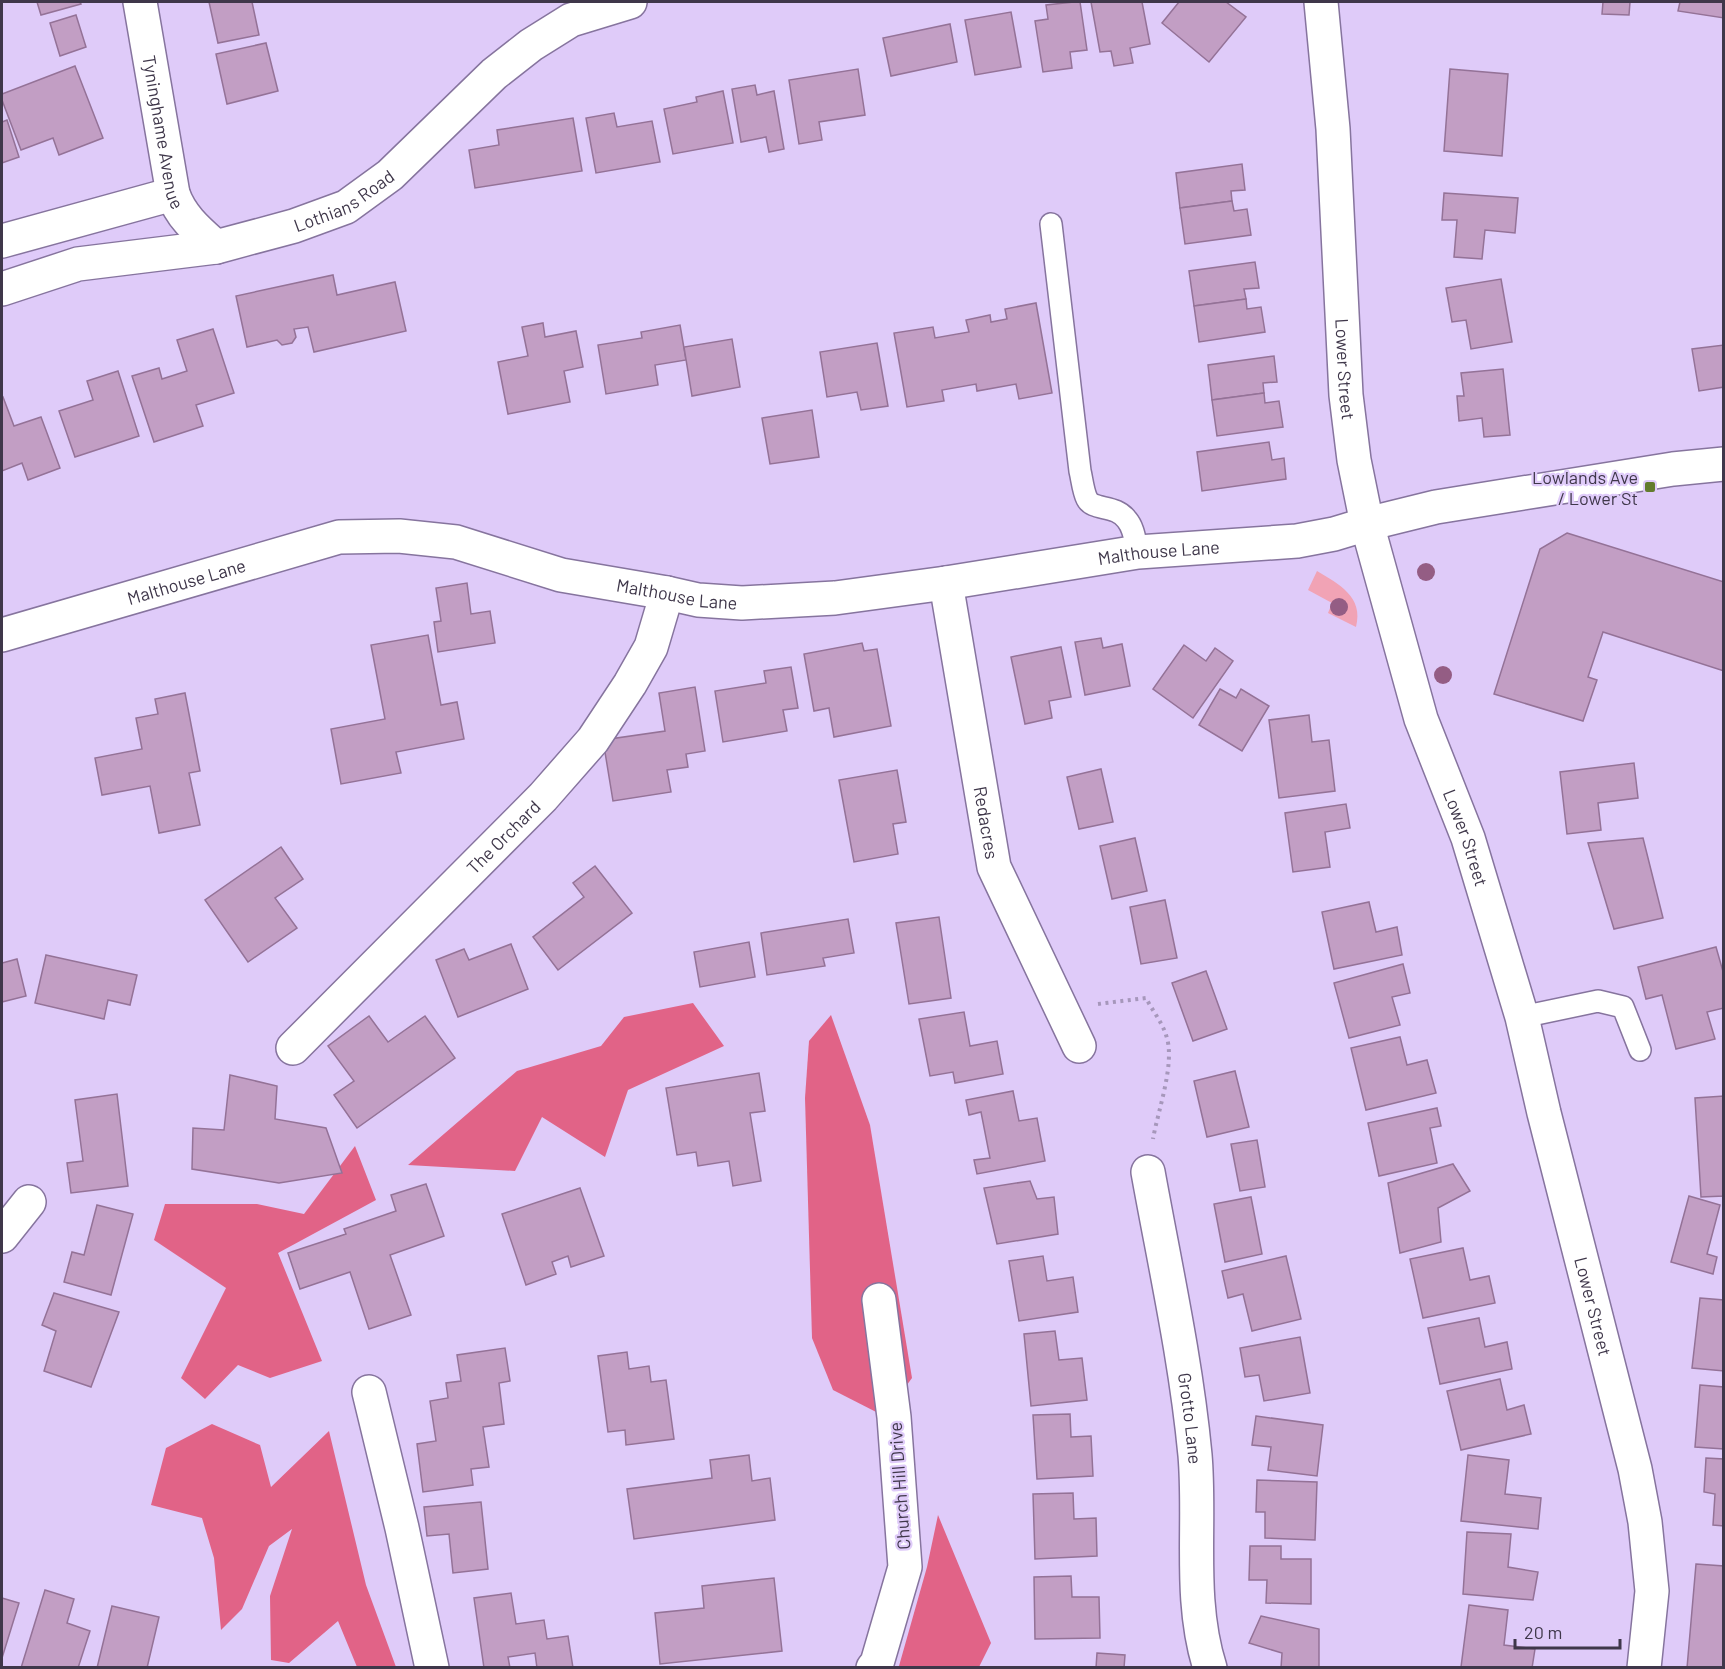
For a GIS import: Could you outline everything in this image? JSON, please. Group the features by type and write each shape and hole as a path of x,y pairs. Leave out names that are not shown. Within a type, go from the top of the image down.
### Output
{"street":[{"name":"Tyninghame Avenue","path":"140,2 173,194 177,205 190,223 216,247"},
{"name":"Lothians Road","path":"2,289 78,264 216,247 294,226 346,207 390,175 494,74 531,45 571,20 630,2"},
{"name":"Lower Street","path":"1321,2 1333,129 1346,395 1354,460 1367,524 1421,719 1468,838 1522,1017 1635,1469 1645,1522 1652,1591 1644,1668"},
{"path":"2,241 173,194"},
{"name":"Malthouse Lane","path":"2,635 339,537 399,536 456,542 561,575 698,600 742,603 835,598 946,583 1138,552 1297,541 1334,534 1436,507 1673,469 1724,464"},
{"name":"Redacres","path":"946,583 994,867 1078,1046"},
{"name":"The Orchard","path":"292,1048 543,797 593,740 651,647 667,593"},
{"name":"Grotto Lane","path":"1148,1172 1190,1405 1196,1472 1198,1596 1204,1647 1210,1668"},
{"path":"2,1236 29,1202"},
{"name":"Church Hill Drive","path":"873,1668 877,1663 904,1567 894,1417 879,1300"},
{"path":"369,1392 402,1528 432,1668"}],"lane":[{"path":"1051,224 1080,471 1087,500 1095,506 1108,507 1120,512 1128,521 1138,552"},
{"path":"1522,1017 1598,1001 1623,1007 1640,1050"}],"path":[{"path":"1109,1002 1146,998 1167,1036 1169,1068 1148,1172"}],"shaded area":[{"path":"1317,571 1334,581 1353,600 1358,617 1356,627 1328,613 1332,603 1308,590"},
{"path":"693,1003 724,1046 628,1090 605,1157 542,1117 515,1171 408,1165 517,1071 601,1046 624,1017"},
{"path":"831,1015 870,1125 912,1378 884,1416 833,1390 812,1338 805,1098 809,1041"},
{"path":"355,1146 376,1200 278,1253 322,1361 270,1378 238,1365 205,1399 181,1378 226,1288 154,1240 165,1204 257,1204 304,1214"},
{"path":"212,1424 260,1445 271,1487 329,1431 366,1585 396,1667 357,1667 338,1621 289,1663 271,1660 270,1596 292,1529 269,1546 242,1609 221,1630 214,1558 202,1518 151,1505 166,1448"},
{"path":"938,1515 991,1643 979,1667 897,1667 927,1567"}],"building":[{"path":"37,2 80,2 81,4 41,15"},
{"path":"209,2 252,2 259,35 218,43"},
{"path":"1080,2 1087,50 1070,52 1072,68 1043,72 1035,21 1048,19 1046,5"},
{"path":"1091,2 1142,2 1150,44 1130,48 1133,63 1114,66 1111,51 1100,52"},
{"path":"1179,2 1226,2 1246,17 1209,62 1162,23"},
{"path":"1603,2 1630,2 1629,15 1602,14"},
{"path":"1680,2 1724,2 1724,18 1678,11"},
{"path":"1011,12 1021,67 975,75 965,20"},
{"path":"76,15 86,47 60,56 50,23"},
{"path":"950,24 957,62 891,76 883,38"},
{"path":"266,43 278,91 227,104 216,54"},
{"path":"75,66 103,138 59,155 53,138 21,150 2,100 2,94"},
{"path":"858,69 865,115 819,122 822,140 799,144 789,80"},
{"path":"1450,69 1508,74 1502,156 1444,151"},
{"path":"755,85 757,95 774,91 784,149 769,152 766,137 741,142 732,89"},
{"path":"723,91 733,143 673,154 664,109 697,102 696,97"},
{"path":"614,113 617,127 652,121 660,162 596,173 586,118"},
{"path":"573,118 582,171 475,188 469,150 499,145 497,130"},
{"path":"7,120 19,157 2,163 2,122"},
{"path":"1242,164 1245,190 1231,191 1232,201 1180,208 1176,173"},
{"path":"1444,193 1518,198 1515,233 1485,230 1482,259 1454,257 1457,220 1442,220"},
{"path":"1232,201 1234,211 1247,209 1251,235 1185,244 1180,208"},
{"path":"1255,262 1259,288 1244,289 1246,299 1194,306 1189,271"},
{"path":"333,275 337,295 395,282 406,331 314,352 308,327 294,329 296,337 292,343 282,345 277,340 247,347 236,296"},
{"path":"1501,279 1512,342 1471,349 1466,320 1452,322 1446,288"},
{"path":"1246,299 1247,309 1261,307 1265,332 1199,342 1194,306"},
{"path":"1036,303 1052,393 1019,399 1016,384 977,391 976,384 942,390 944,401 907,407 894,333 933,327 935,338 969,332 966,320 990,315 991,322 1007,319 1005,309"},
{"path":"543,323 545,337 576,331 583,367 564,371 570,402 508,414 498,362 528,356 522,327"},
{"path":"680,325 686,360 655,365 658,385 606,394 598,345 642,338 641,332"},
{"path":"213,329 234,393 196,405 203,426 154,442 132,376 159,368 162,379 187,371 177,340"},
{"path":"732,339 740,387 692,396 684,347"},
{"path":"877,343 888,406 861,410 857,392 827,397 820,352"},
{"path":"1724,345 1724,387 1699,391 1692,349"},
{"path":"1274,356 1277,382 1263,383 1264,393 1212,400 1208,365"},
{"path":"1503,369 1510,435 1484,437 1482,418 1459,421 1457,396 1464,396 1461,373"},
{"path":"118,371 139,436 75,457 59,411 93,400 87,381"},
{"path":"1264,393 1265,403 1279,401 1283,427 1217,436 1212,400"},
{"path":"3,397 14,426 41,417 60,468 28,480 22,463 2,471"},
{"path":"812,410 819,457 770,464 762,418"},
{"path":"1269,442 1272,460 1284,458 1286,479 1202,491 1197,452"},
{"path":"1567,533 1724,582 1724,671 1603,632 1588,677 1597,680 1583,721 1494,694 1540,549"},
{"path":"467,583 471,614 490,611 495,643 438,652 434,622 441,621 436,588"},
{"path":"428,635 441,705 457,702 464,739 396,752 401,773 341,784 331,729 385,719 371,645"},
{"path":"1101,638 1103,648 1122,644 1130,686 1085,695 1075,642"},
{"path":"862,643 864,651 877,649 891,726 834,737 829,708 814,711 804,654"},
{"path":"1184,645 1206,661 1215,648 1233,661 1193,718 1153,689"},
{"path":"1061,647 1071,697 1049,701 1052,718 1025,724 1011,657"},
{"path":"791,667 798,708 783,710 787,731 723,742 715,691 766,683 764,671"},
{"path":"695,687 705,751 686,754 688,767 667,770 671,792 613,801 603,740 665,731 659,693"},
{"path":"1220,689 1236,698 1241,689 1269,706 1242,751 1199,725"},
{"path":"185,693 200,771 189,773 200,825 159,833 150,786 102,795 95,758 142,749 136,718 158,714 155,699"},
{"path":"1309,715 1312,742 1329,740 1335,791 1279,798 1269,720"},
{"path":"1634,763 1638,798 1598,803 1601,830 1567,834 1560,772"},
{"path":"1101,769 1113,822 1079,829 1067,777"},
{"path":"897,770 906,822 893,824 898,854 854,862 839,780"},
{"path":"1346,804 1350,828 1325,832 1330,867 1293,872 1285,813"},
{"path":"1135,838 1147,891 1112,899 1100,846"},
{"path":"1643,838 1663,918 1614,929 1588,843"},
{"path":"281,847 303,879 275,898 297,928 248,962 205,900"},
{"path":"595,866 632,913 558,970 533,937 584,897 573,883"},
{"path":"1165,900 1177,958 1141,964 1130,907"},
{"path":"1369,902 1376,932 1397,927 1402,955 1334,969 1322,912"},
{"path":"939,917 951,998 909,1004 896,923"},
{"path":"848,919 854,953 823,958 825,966 767,975 761,933"},
{"path":"749,942 755,977 700,987 694,952"},
{"path":"511,944 528,989 458,1017 436,960 464,949 469,960"},
{"path":"1716,947 1724,975 1724,1008 1707,1012 1715,1039 1676,1049 1662,995 1646,999 1638,967"},
{"path":"46,955 137,975 130,1005 108,1000 104,1019 35,1003"},
{"path":"17,959 26,996 2,1002 2,963"},
{"path":"1403,964 1410,993 1392,997 1400,1025 1349,1038 1334,983"},
{"path":"1206,971 1227,1029 1193,1041 1172,983"},
{"path":"964,1012 970,1046 997,1041 1003,1074 955,1083 953,1072 930,1076 919,1019"},
{"path":"369,1016 388,1042 425,1016 455,1058 357,1128 334,1095 354,1081 328,1046"},
{"path":"1400,1037 1407,1065 1427,1060 1436,1093 1366,1110 1351,1048"},
{"path":"1235,1071 1249,1127 1207,1137 1194,1081"},
{"path":"759,1073 765,1111 750,1113 761,1181 733,1186 729,1161 698,1166 696,1152 677,1155 666,1088"},
{"path":"230,1075 277,1086 275,1119 326,1128 342,1173 279,1183 192,1169 193,1128 224,1130"},
{"path":"1013,1091 1019,1121 1037,1118 1045,1161 977,1174 974,1160 990,1158 981,1112 969,1115 966,1100"},
{"path":"117,1094 128,1186 71,1193 67,1163 83,1161 75,1100"},
{"path":"1724,1096 1724,1196 1701,1197 1695,1098"},
{"path":"1437,1108 1441,1126 1430,1128 1437,1163 1379,1176 1368,1123"},
{"path":"1257,1140 1265,1187 1240,1191 1231,1144"},
{"path":"1453,1164 1470,1191 1438,1208 1441,1242 1400,1253 1388,1183"},
{"path":"1030,1181 1037,1199 1054,1197 1058,1234 997,1244 984,1188"},
{"path":"426,1184 444,1236 390,1255 411,1315 369,1329 350,1272 300,1289 288,1253 346,1234 344,1229 396,1211 391,1195"},
{"path":"580,1188 604,1256 571,1267 568,1256 552,1262 556,1274 526,1285 502,1214"},
{"path":"1689,1196 1720,1205 1707,1254 1717,1257 1713,1274 1671,1262"},
{"path":"1251,1197 1262,1254 1225,1262 1214,1204"},
{"path":"97,1205 133,1214 111,1295 64,1282 72,1252 84,1255"},
{"path":"1463,1248 1470,1280 1489,1276 1495,1303 1423,1318 1410,1259"},
{"path":"1043,1256 1047,1281 1073,1277 1078,1312 1019,1321 1009,1261"},
{"path":"1286,1256 1301,1319 1252,1331 1243,1294 1228,1298 1222,1271"},
{"path":"54,1293 119,1312 91,1387 44,1371 56,1331 42,1325"},
{"path":"1700,1298 1724,1300 1724,1371 1692,1368"},
{"path":"1479,1318 1485,1347 1507,1342 1512,1369 1440,1384 1428,1328"},
{"path":"1055,1331 1059,1360 1082,1358 1087,1400 1031,1406 1024,1334"},
{"path":"1300,1337 1310,1393 1264,1401 1259,1375 1245,1377 1240,1348"},
{"path":"505,1348 510,1381 499,1383 504,1424 483,1427 489,1467 471,1469 473,1485 423,1492 417,1444 436,1441 430,1401 448,1398 446,1383 461,1381 457,1355"},
{"path":"627,1352 629,1369 649,1366 651,1382 666,1380 674,1439 626,1445 625,1430 608,1432 598,1356"},
{"path":"1500,1379 1507,1410 1524,1405 1531,1434 1461,1450 1447,1391"},
{"path":"1700,1385 1724,1387 1724,1449 1695,1447"},
{"path":"1070,1414 1071,1437 1091,1436 1093,1476 1037,1479 1033,1415"},
{"path":"1256,1416 1323,1425 1317,1476 1268,1470 1271,1447 1252,1445"},
{"path":"749,1455 752,1481 770,1478 775,1520 634,1539 627,1489 712,1478 710,1460"},
{"path":"1468,1455 1509,1460 1505,1494 1541,1498 1538,1529 1461,1521"},
{"path":"1706,1458 1724,1459 1724,1526 1713,1525 1715,1494 1704,1492"},
{"path":"1257,1480 1317,1482 1315,1540 1265,1538 1265,1512 1256,1512"},
{"path":"1073,1493 1074,1519 1096,1518 1097,1556 1035,1559 1033,1494"},
{"path":"481,1502 488,1569 453,1573 449,1534 427,1536 424,1507"},
{"path":"1467,1532 1511,1534 1508,1567 1538,1572 1533,1600 1463,1594"},
{"path":"1250,1546 1281,1546 1281,1559 1311,1559 1311,1604 1266,1603 1267,1580 1249,1580"},
{"path":"1696,1564 1724,1566 1724,1668 1687,1668"},
{"path":"1071,1576 1072,1597 1099,1597 1100,1638 1035,1639 1034,1577"},
{"path":"774,1578 782,1651 660,1664 655,1613 704,1608 702,1586"},
{"path":"45,1590 74,1599 67,1623 90,1631 78,1668 21,1668"},
{"path":"511,1593 516,1624 544,1620 547,1639 568,1636 573,1668 537,1668 535,1653 508,1657 510,1668 484,1668 474,1598"},
{"path":"2,1598 19,1603 2,1658"},
{"path":"1469,1605 1508,1610 1504,1645 1535,1649 1532,1668 1461,1667"},
{"path":"112,1606 159,1617 147,1668 97,1668"},
{"path":"1261,1616 1319,1629 1319,1668 1281,1668 1282,1653 1249,1643"},
{"path":"1097,1653 1125,1655 1124,1668 1096,1668"}],"place":[{"name":"Lowlands Ave / Lower St","path":"1650,487"}]}
